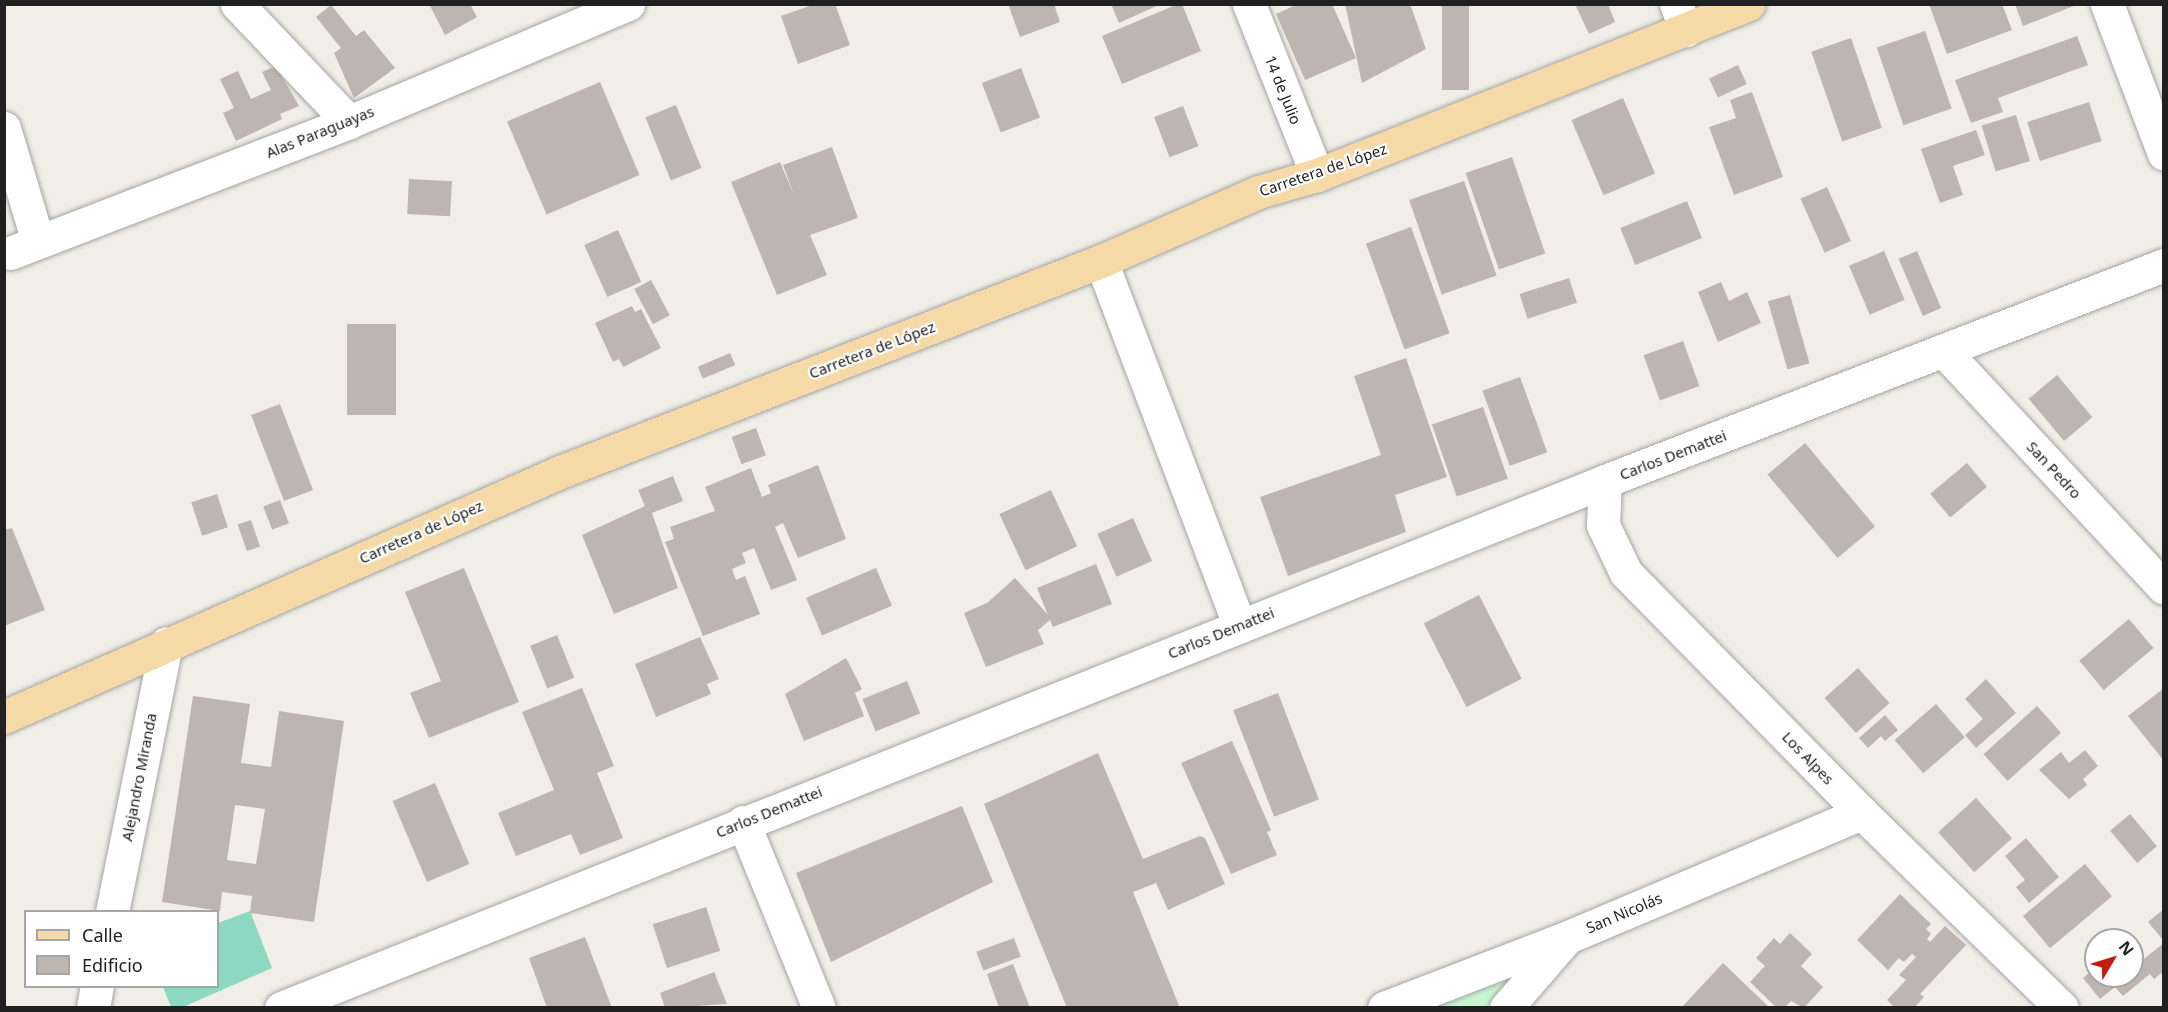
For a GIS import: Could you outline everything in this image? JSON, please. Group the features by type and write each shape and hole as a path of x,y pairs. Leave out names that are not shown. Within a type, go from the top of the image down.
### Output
{"main road":[{"name":"Carretera de López","path":"4,717 166,643 560,472 1101,261 1258,192 1317,175 1681,17 1748,4"}],"street":[{"path":"237,4 349,122"},
{"name":"Alas Paraguayas","path":"4,128 24,248 349,122 628,4"},
{"name":"14 de Julio","path":"1249,4 1317,175"},
{"path":"2107,4 2163,154"},
{"path":"1101,261 1240,626"},
{"name":"Carlos Demattei","path":"281,1008 743,822 2163,265"},
{"name":"San Pedro","path":"1944,351 2163,588"},
{"name":"Los Alpes","path":"1605,482 1603,525 1626,573 1862,813 2062,1008"},
{"name":"Alejandro Miranda","path":"112,910 166,643"},
{"name":"San Nicolás","path":"1384,1008 1568,937 1862,813"},
{"path":"743,822 819,1008"},
{"path":"1506,1008 1568,937"},
{"path":"93,1008 97,988"}],"green space":[{"path":"250,911 272,968 183,1007 171,1007 163,988 219,988 219,923"},
{"path":"1552,947 1499,1007 1399,1007"}],"building":[{"path":"429,4 470,4 477,17 445,35"},
{"path":"815,4 835,4 850,45 798,64 781,16"},
{"path":"1008,4 1054,4 1060,22 1020,37"},
{"path":"1111,4 1161,4 1119,23"},
{"path":"1182,4 1201,51 1122,84 1102,36"},
{"path":"1298,4 1332,4 1356,58 1305,80 1276,14"},
{"path":"1345,4 1410,4 1426,49 1362,83"},
{"path":"1442,4 1469,4 1469,90 1442,90"},
{"path":"1575,4 1608,4 1615,22 1589,34"},
{"path":"1929,4 2002,4 2012,30 1947,54"},
{"path":"2015,4 2073,4 2074,6 2023,26"},
{"path":"331,5 356,36 364,30 395,68 354,98 334,53 341,48 316,17"},
{"path":"1925,31 1952,109 1903,125 1877,48"},
{"path":"2077,36 2088,65 1998,98 2003,112 1971,123 1955,80"},
{"path":"1851,38 1882,128 1842,141 1811,52"},
{"path":"1738,65 1747,84 1718,98 1709,79"},
{"path":"276,66 299,106 280,114 282,119 236,141 223,113 234,108 220,79 238,71 251,99 271,90 262,72"},
{"path":"1021,68 1040,117 1001,133 982,83"},
{"path":"600,82 639,175 546,214 507,121"},
{"path":"1752,92 1783,177 1734,195 1709,127 1736,118 1730,100"},
{"path":"1623,98 1655,173 1603,195 1571,120"},
{"path":"2089,102 2102,141 2040,161 2027,122"},
{"path":"676,105 701,168 671,180 645,117"},
{"path":"1183,106 1198,146 1169,157 1154,117"},
{"path":"2016,115 2030,161 1996,171 1982,126"},
{"path":"1976,130 1985,155 1953,166 1963,195 1940,203 1921,149"},
{"path":"832,147 858,218 810,235 827,275 777,295 731,182 780,162 794,195 783,165"},
{"path":"1512,157 1545,253 1499,269 1466,173"},
{"path":"409,179 452,181 450,216 407,214"},
{"path":"1464,181 1497,276 1442,294 1409,200"},
{"path":"1827,187 1851,241 1825,253 1801,199"},
{"path":"1687,201 1702,238 1635,265 1620,228"},
{"path":"1411,227 1450,333 1405,350 1366,243"},
{"path":"618,230 641,282 607,297 584,245"},
{"path":"1884,251 1905,300 1870,315 1849,266"},
{"path":"1917,251 1941,308 1923,316 1899,259"},
{"path":"1569,278 1577,303 1528,319 1520,294"},
{"path":"651,280 670,315 653,324 634,289"},
{"path":"1721,282 1729,301 1747,292 1761,323 1718,342 1698,292"},
{"path":"1790,295 1810,363 1787,370 1768,301"},
{"path":"632,306 635,312 641,309 661,348 623,367 619,359 613,362 595,323"},
{"path":"347,324 396,324 396,415 347,415"},
{"path":"1683,341 1699,386 1660,400 1644,355"},
{"path":"730,353 735,365 703,379 698,367"},
{"path":"1406,358 1447,477 1395,495 1406,532 1288,576 1260,497 1381,455 1354,376"},
{"path":"2057,375 2092,417 2064,441 2029,399"},
{"path":"1520,377 1547,452 1510,466 1482,391"},
{"path":"280,404 313,490 284,501 251,415"},
{"path":"1483,407 1508,479 1457,496 1432,425"},
{"path":"756,428 766,455 741,464 732,437"},
{"path":"1805,443 1875,526 1838,558 1767,474"},
{"path":"1967,463 1987,487 1950,518 1930,494"},
{"path":"818,465 846,539 798,558 783,523 775,527 797,580 771,590 754,548 742,553 746,563 732,569 736,580 745,576 760,614 703,636 665,542 674,539 670,527 715,511 705,487 751,468 762,497 771,493 768,485"},
{"path":"673,476 683,501 652,513 678,588 614,614 582,535 645,506 638,490"},
{"path":"1051,490 1077,546 1026,570 999,514"},
{"path":"217,494 228,527 202,536 191,502"},
{"path":"280,500 289,523 272,530 263,506"},
{"path":"1133,518 1152,561 1116,577 1097,534"},
{"path":"251,520 260,546 247,551 238,525"},
{"path":"12,528 45,610 4,626 4,530"},
{"path":"1096,564 1112,604 1053,627 1050,620 1038,630 1044,644 986,667 964,613 987,603 1015,578 1048,615 1037,588"},
{"path":"464,568 519,702 429,738 410,693 441,681 405,592"},
{"path":"876,568 892,606 822,635 806,598"},
{"path":"1479,595 1522,679 1466,707 1424,623"},
{"path":"2129,619 2153,648 2104,690 2079,661"},
{"path":"557,635 574,678 547,689 530,646"},
{"path":"700,637 719,679 707,684 711,694 656,717 635,664"},
{"path":"846,658 862,689 855,693 864,716 804,741 785,694"},
{"path":"1858,668 1889,703 1856,733 1825,698"},
{"path":"1986,679 2016,713 1976,748 1965,735 1983,719 1965,699"},
{"path":"907,681 920,713 876,731 862,699"},
{"path":"582,688 614,766 597,773 623,838 580,855 571,834 516,856 498,813 554,790 522,712"},
{"path":"2164,688 2164,761 2128,716"},
{"path":"1278,693 1319,799 1274,817 1233,710"},
{"path":"193,696 250,704 241,763 271,767 279,711 344,721 314,922 250,913 252,896 222,892 220,911 162,902","holes":["235,805 265,809 256,864 227,860"]},
{"path":"1936,704 1965,737 1923,773 1894,740"},
{"path":"2037,706 2061,733 2008,781 1983,754"},
{"path":"1885,715 1898,730 1885,741 1881,736 1868,748 1859,738"},
{"path":"1232,741 1271,830 1267,832 1277,855 1231,874 1181,763"},
{"path":"2085,750 2098,766 2083,779 2087,785 2069,799 2039,770 2061,752 2069,763"},
{"path":"1098,753 1143,859 1200,836 1205,838 1225,884 1168,910 1156,883 1133,892 1180,1008 1067,1008 984,804"},
{"path":"435,783 469,864 427,882 393,801"},
{"path":"1976,798 2012,838 1974,872 1938,832"},
{"path":"962,806 993,882 831,962 796,873"},
{"path":"2130,814 2157,846 2137,863 2110,831"},
{"path":"2026,838 2059,877 2029,903 2016,887 2025,880 2005,856"},
{"path":"2085,864 2112,896 2050,948 2023,916"},
{"path":"1900,894 1931,924 1926,929 1931,934 1927,939 1930,942 1945,926 1966,945 1920,994 1924,997 1914,1008 1895,1008 1887,1000 1906,980 1899,975 1916,957 1912,954 1904,962 1899,958 1888,970 1857,940"},
{"path":"706,907 720,951 667,968 653,924"},
{"path":"2164,909 2164,941 2148,922"},
{"path":"1790,933 1812,954 1801,966 1823,987 1804,1008 1791,1001 1784,1008 1777,1008 1750,982 1765,966 1756,958 1774,938 1780,944"},
{"path":"585,937 612,1008 547,1008 529,958"},
{"path":"1014,938 1021,957 983,970 976,952"},
{"path":"2164,943 2164,971 2154,979 2150,974 2144,979 2144,959"},
{"path":"1723,963 1748,987 1770,1008 1681,1008"},
{"path":"1013,964 1030,1008 999,1008 987,974"},
{"path":"714,972 727,1004 665,1008 660,993"},
{"path":"2091,988 2114,988 2100,999"},
{"path":"2116,988 2133,988 2123,996"}]}
